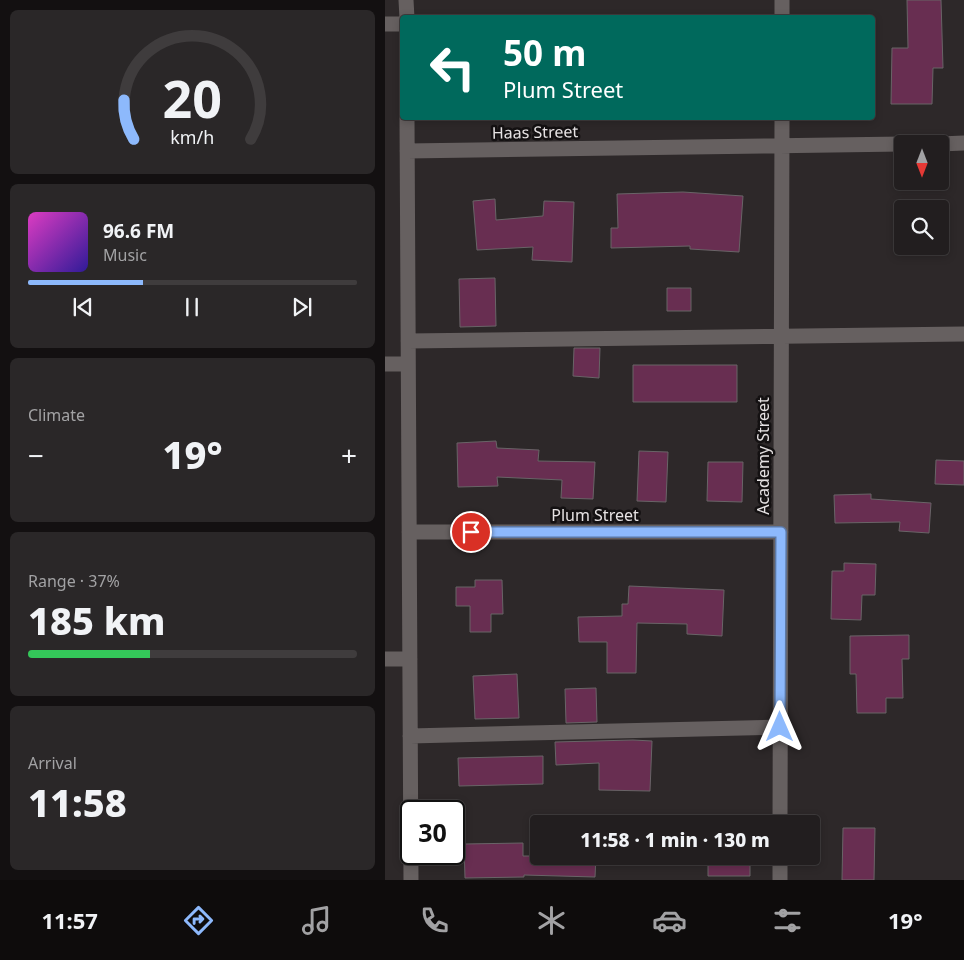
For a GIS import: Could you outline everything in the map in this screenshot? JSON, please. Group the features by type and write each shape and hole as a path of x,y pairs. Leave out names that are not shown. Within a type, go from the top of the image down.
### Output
{"street":[{"path":"406,0 407,15"},
{"path":"782,0 782,15"},
{"path":"385,24 400,24"},
{"path":"407,120 411,880"},
{"name":"Academy Street","path":"780,815 782,120"},
{"name":"Haas Street","path":"407,151 894,144"},
{"path":"949,144 964,144"},
{"path":"408,341 964,334"},
{"path":"385,364 408,364"},
{"name":"Plum Street","path":"409,532 781,532"},
{"path":"385,659 410,659"},
{"path":"410,736 780,727"},
{"path":"780,865 780,880"}],"building":[{"path":"907,0 941,0 943,68 933,68 932,104 891,104 892,48 908,48"},
{"path":"683,192 743,196 739,252 690,249 690,246 611,248 611,228 618,228 617,194"},
{"path":"495,199 496,220 543,216 544,201 574,202 572,262 532,260 533,247 477,250 473,201"},
{"path":"495,278 496,326 460,327 459,279"},
{"path":"667,288 691,288 691,311 667,311"},
{"path":"574,348 600,348 599,378 573,376"},
{"path":"633,365 737,365 737,402 633,402"},
{"path":"496,441 497,448 539,450 538,461 595,462 593,499 561,498 562,480 497,477 498,486 458,487 457,443"},
{"path":"639,451 668,452 666,502 637,501"},
{"path":"936,460 964,461 964,485 935,484"},
{"path":"708,462 743,462 742,502 707,501"},
{"path":"871,494 871,499 931,503 929,533 899,531 900,522 835,523 834,495"},
{"path":"844,563 876,564 875,595 862,595 861,620 831,619 832,571 844,571"},
{"path":"475,580 502,580 503,614 491,614 491,632 470,632 470,606 456,606 456,587 475,587"},
{"path":"629,586 724,590 722,636 687,634 687,624 637,623 636,673 607,673 607,642 579,642 578,617 622,616 622,604 628,604"},
{"path":"909,635 909,659 902,659 903,698 886,698 886,713 857,713 856,674 850,674 850,636"},
{"path":"517,674 519,718 475,719 473,676"},
{"path":"596,688 597,722 566,723 565,689"},
{"path":"652,741 650,791 599,790 599,763 556,765 555,742"},
{"path":"543,756 543,784 459,786 458,758"},
{"path":"843,828 875,828 874,880 842,880"},
{"path":"523,843 523,856 530,856 530,865 596,865 595,877 524,875 524,877 465,878 465,844"},
{"path":"708,865 750,865 750,876 708,876"}],"route":[{"path":"471,532 781,532 780,727"}]}
